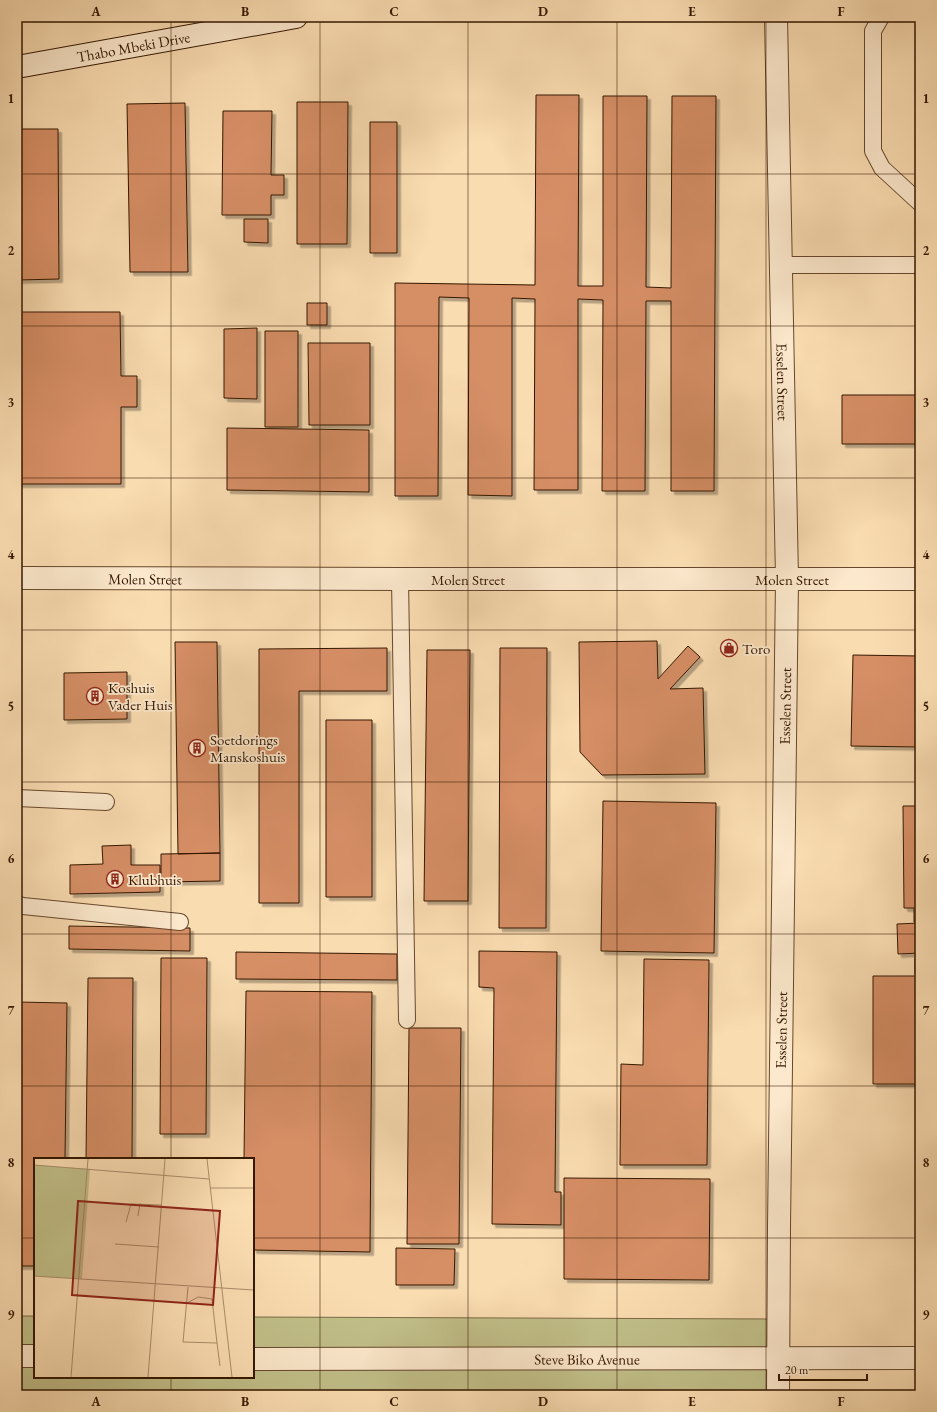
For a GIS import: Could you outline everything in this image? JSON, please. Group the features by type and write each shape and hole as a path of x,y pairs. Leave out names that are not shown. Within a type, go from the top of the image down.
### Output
{"street":[{"name":"Thabo Mbeki Drive","path":"17,67 296,17"},
{"name":"Esselen Street","path":"776,17 787,579 778,1395"},
{"name":"Molen Street","path":"17,578 920,579"},
{"path":"17,1356 34,1356"},
{"name":"Steve Biko Avenue","path":"254,1359 920,1358"}],"lane":[{"path":"881,17 874,30 873,151 882,168 920,204"},
{"path":"781,265 920,265"},
{"path":"400,579 407,1020"},
{"path":"17,798 106,802"},
{"path":"17,904 23,906 180,922"}],"shaded area":[{"path":"17,1316 34,1316 34,1378 254,1378 254,1317 775,1319 775,1395 17,1395"}],"building":[{"path":"536,95 579,95 578,286 603,286 603,96 647,96 646,287 671,288 672,96 716,96 714,491 671,491 671,301 646,301 645,491 602,491 603,300 578,299 578,490 534,490 535,299 512,298 512,496 468,495 469,298 439,297 438,496 395,496 395,283 535,285"},
{"path":"297,102 348,102 347,244 297,244"},
{"path":"185,103 188,272 130,272 127,104"},
{"path":"223,111 272,111 271,175 284,175 284,195 271,195 271,215 222,215"},
{"path":"370,122 397,122 397,253 370,253"},
{"path":"17,129 58,129 59,279 17,280"},
{"path":"244,219 268,219 268,243 244,242"},
{"path":"307,303 327,303 327,325 307,325"},
{"path":"17,312 120,312 121,376 137,376 137,407 121,407 121,484 17,484"},
{"path":"257,328 257,399 224,398 224,329"},
{"path":"265,331 298,331 298,427 265,427"},
{"path":"308,343 370,343 370,425 309,425"},
{"path":"842,395 920,395 920,444 842,444"},
{"path":"227,428 369,430 369,492 227,490"},
{"path":"657,641 658,679 688,646 700,657 670,689 703,688 705,774 602,775 580,752 579,642"},
{"name":"Soetdorings Manskoshuis","path":"175,642 217,642 220,853 178,854"},
{"path":"387,648 387,691 299,691 299,903 259,903 259,649"},
{"path":"500,648 547,648 546,928 499,928"},
{"path":"427,650 470,650 468,901 424,901"},
{"path":"853,655 920,656 920,747 851,746"},
{"name":"Koshuis Vader Huis","path":"127,672 127,719 64,720 64,673"},
{"path":"326,720 372,720 372,897 326,897"},
{"path":"603,801 716,803 714,953 601,951"},
{"path":"903,806 920,806 920,922 914,922 914,908 904,908"},
{"name":"Klubhuis","path":"131,845 131,865 160,865 160,892 70,894 70,865 103,864 102,846"},
{"path":"220,853 220,881 161,882 161,854"},
{"path":"920,923 920,953 898,954 897,924"},
{"path":"69,926 190,928 190,951 69,949"},
{"path":"479,951 557,952 555,1192 561,1192 561,1225 492,1224 494,988 479,987"},
{"path":"236,952 397,954 397,980 236,979"},
{"path":"161,958 207,958 206,1134 160,1134"},
{"path":"915,958 920,958 920,974 915,974"},
{"path":"644,959 709,960 707,1165 620,1165 621,1064 643,1065"},
{"path":"873,976 918,976 918,1051 920,1051 920,1084 873,1084"},
{"path":"88,978 133,978 132,1158 86,1158"},
{"path":"246,991 372,992 370,1252 254,1250 254,1158 244,1158"},
{"path":"17,1002 67,1003 65,1158 34,1158 34,1266 17,1266"},
{"path":"409,1028 461,1028 459,1244 407,1244"},
{"path":"564,1178 710,1179 709,1280 564,1279"},
{"path":"396,1248 455,1249 454,1285 396,1285"}],"place":[{"name":"Toro","path":"729,648"},
{"name":"Koshuis Vader Huis","path":"95,696"},
{"name":"Soetdorings Manskoshuis","path":"197,748"},
{"name":"Klubhuis","path":"115,879"}]}
